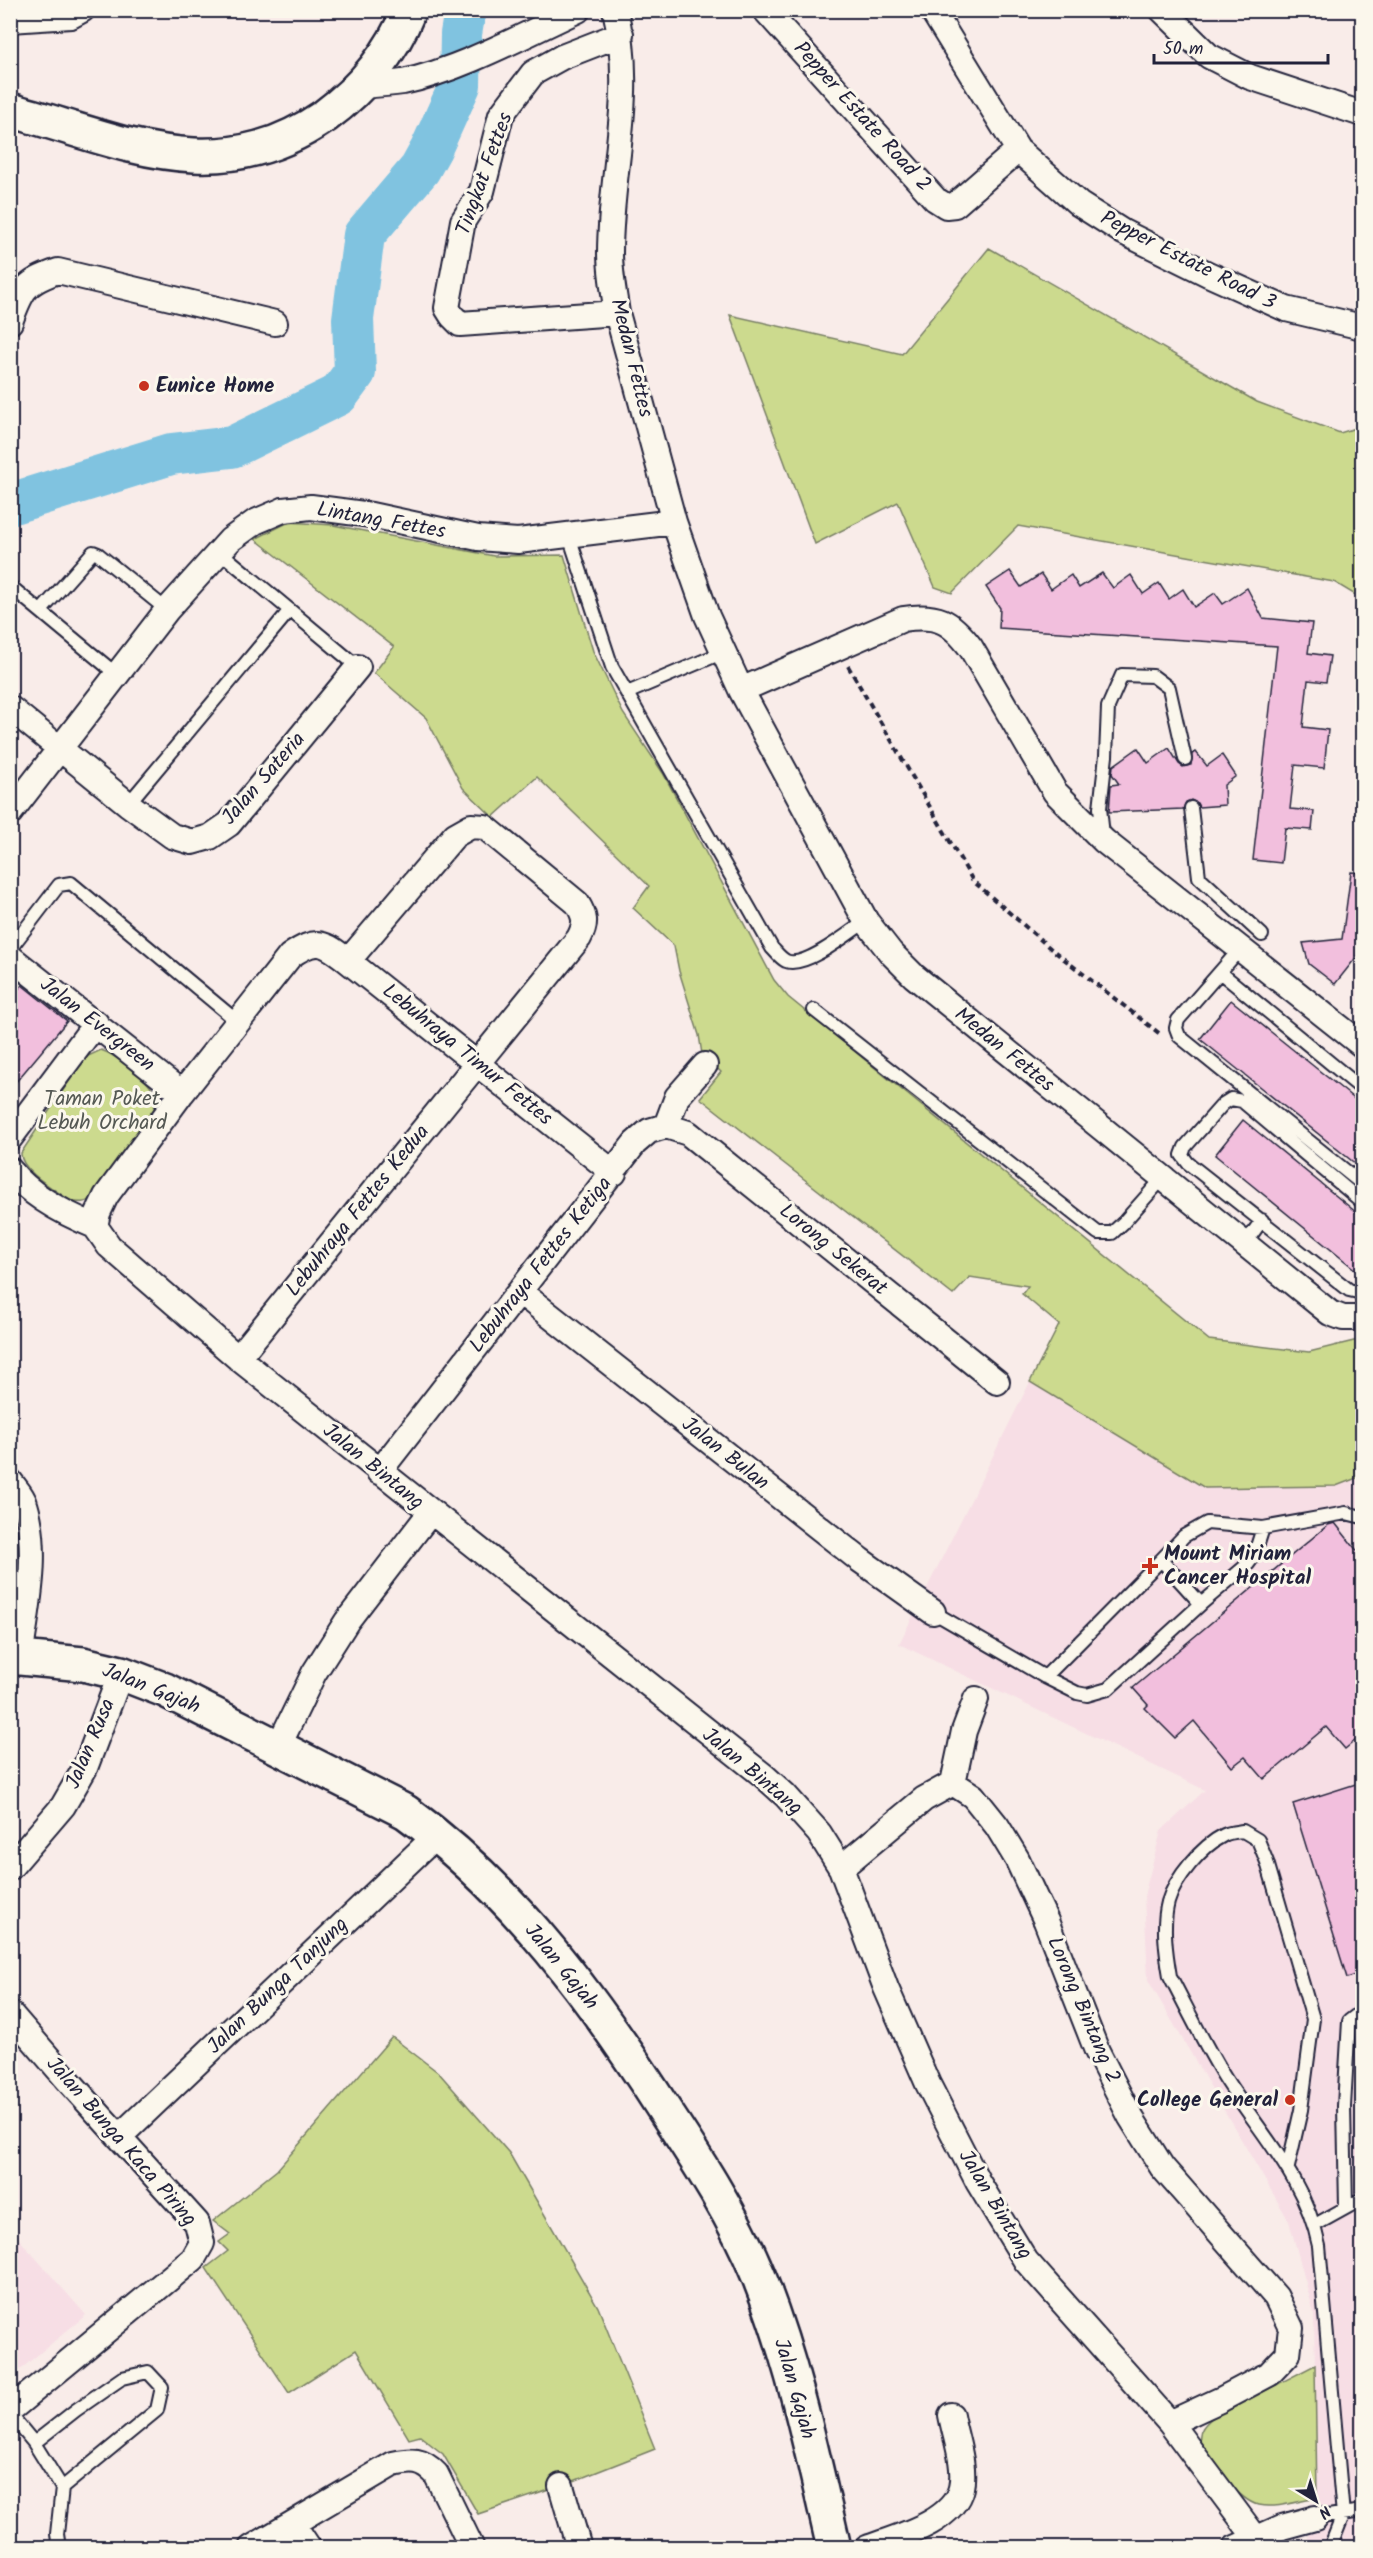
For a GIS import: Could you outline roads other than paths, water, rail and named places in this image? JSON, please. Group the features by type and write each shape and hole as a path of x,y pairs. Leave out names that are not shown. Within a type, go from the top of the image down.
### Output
{"street":[{"path":"10,20 71,16 82,10"},
{"path":"10,110 128,144 173,154 200,157 244,153 293,136 349,99 386,55 409,10"},
{"path":"362,86 402,82 428,74 476,56 578,10"},
{"name":"Medan Fettes","path":"615,10 621,34 625,78 610,254 617,313 674,522 707,616 741,690 866,921 891,953 914,976 1244,1245 1330,1313 1343,1318 1362,1318"},
{"name":"Pepper Estate Road 2","path":"765,10 936,199 946,206 956,205 1018,150"},
{"name":"Pepper Estate Road 3","path":"932,10 1018,150 1079,204 1123,232 1286,309 1362,327"},
{"path":"1162,10 1209,56 1250,77 1362,114"},
{"name":"Tingkat Fettes","path":"617,313 460,324 447,308 463,221 482,191 501,115 533,73 562,57 621,34"},
{"path":"10,322 19,298 34,279 58,271 274,322"},
{"name":"Lintang Fettes","path":"10,813 166,610 230,540 255,522 283,510 311,507 371,515 478,538 518,541 674,522"},
{"path":"741,690 903,619 924,616 943,620 958,631 971,648 1055,792 1104,841 1362,1045"},
{"name":"Jalan Sateria","path":"10,708 171,836 192,842 210,837 229,824 358,667"},
{"name":"Lebuhraya Fettes Kedua","path":"238,1358 579,938 584,929 585,916 577,903 484,827 471,826 455,835 348,961"},
{"name":"Lebuhraya Timur Fettes","path":"238,1022 290,956 304,947 317,943 328,945 614,1173"},
{"name":"Jalan Evergreen","path":"10,957 182,1093"},
{"path":"10,1170 37,1194 70,1216 95,1226 106,1196 238,1022"},
{"path":"10,1138 96,1023"},
{"path":"666,1126 678,1097 705,1065"},
{"name":"Lebuhraya Fettes Ketiga","path":"379,1472 614,1173 635,1143 649,1131 666,1126"},
{"name":"Lorong Sekerat","path":"666,1126 688,1133 997,1382"},
{"name":"Jalan Bintang","path":"95,1226 109,1246 238,1358 430,1513 764,1776 813,1826 841,1868 886,1988 928,2084 978,2182 1026,2261 1170,2423 1245,2542"},
{"name":"Jalan Bulan","path":"520,1292 860,1560 933,1612"},
{"path":"10,1480 25,1502 31,1529 31,1568 15,1657"},
{"path":"278,1747 314,1673 342,1630 430,1513"},
{"name":"Jalan Gajah","path":"15,1657 83,1664 121,1673 165,1690 406,1812 437,1835 509,1903 561,1961 630,2056 722,2203 758,2276 797,2388 834,2547"},
{"name":"Jalan Rusa","path":"10,1868 63,1806 85,1768 121,1673"},
{"path":"841,1868 924,1799 953,1783 964,1731 976,1699"},
{"name":"Lorong Bintang 2","path":"953,1783 973,1796 997,1826 1017,1859 1046,1921 1097,2051 1130,2116 1162,2168 1276,2297 1291,2328 1288,2354 1269,2374 1170,2423"},
{"name":"Jalan Bunga Tanjung","path":"119,2137 437,1835"},
{"name":"Jalan Bunga Kaca Piring","path":"10,2013 197,2223 202,2243 193,2259 10,2412"},
{"path":"867,2547 913,2532 935,2520 954,2503 960,2488 961,2466 951,2415"},
{"path":"251,2547 393,2464 417,2460 427,2464 435,2474 472,2547"},
{"path":"561,2486 579,2547"},
{"path":"1245,2542 1282,2527 1315,2518"},
{"path":"293,2524 309,2547"}],"lane":[{"path":"569,536 608,658 772,948 786,961 796,962 812,956 866,921"},
{"path":"219,551 358,667"},
{"path":"41,611 93,552 166,610"},
{"path":"10,586 117,674"},
{"path":"128,804 290,610"},
{"path":"627,693 724,652"},
{"path":"1104,841 1100,808 1106,756 1108,707 1122,675 1153,676 1169,688 1185,759"},
{"path":"1191,808 1199,877 1262,935"},
{"path":"10,949 59,885 71,883 238,1022"},
{"path":"1240,949 1178,1020 1176,1028 1179,1036 1362,1184"},
{"path":"1221,973 1362,1089"},
{"path":"814,1010 1098,1233 1112,1233 1124,1223 1162,1179"},
{"path":"1362,1202 1242,1101 1231,1099 1223,1104 1185,1147 1182,1155 1188,1163 1349,1290 1362,1293"},
{"path":"1244,1245 1262,1220"},
{"path":"1045,1677 1184,1536 1207,1523 1263,1528 1346,1513 1362,1517"},
{"path":"933,1612 1045,1677 1077,1693 1087,1695 1108,1689 1248,1564 1254,1556 1263,1528"},
{"path":"1161,1560 1201,1604"},
{"path":"1288,2167 1301,2110 1312,2019 1267,1862 1258,1840 1243,1830 1226,1834 1205,1849 1185,1870 1168,1902 1165,1933 1167,1961 1170,1976 1225,2078 1288,2167 1315,2225 1319,2246 1343,2515 1330,2547"},
{"path":"1346,2207 1344,2106 1348,2021 1362,2011"},
{"path":"1315,2225 1362,2199"},
{"path":"34,2443 122,2378 148,2372 162,2387 157,2410 62,2488"},
{"path":"10,2412 34,2443 62,2488 57,2534 58,2547"},
{"path":"1315,2518 1362,2511"}],"waterway":[{"path":"10,504 171,454 232,447 338,395 355,372 353,319 364,235 420,169 460,85 461,34 465,10"}],"place":[{"name":"Eunice Home","path":"144,386"},
{"name":"Mount Miriam Cancer Hospital","path":"1150,1566"},
{"name":"College General","path":"1290,2100"}],"park label":[{"name":"Taman Poket Lebuh Orchard","path":"102,1111"}]}
